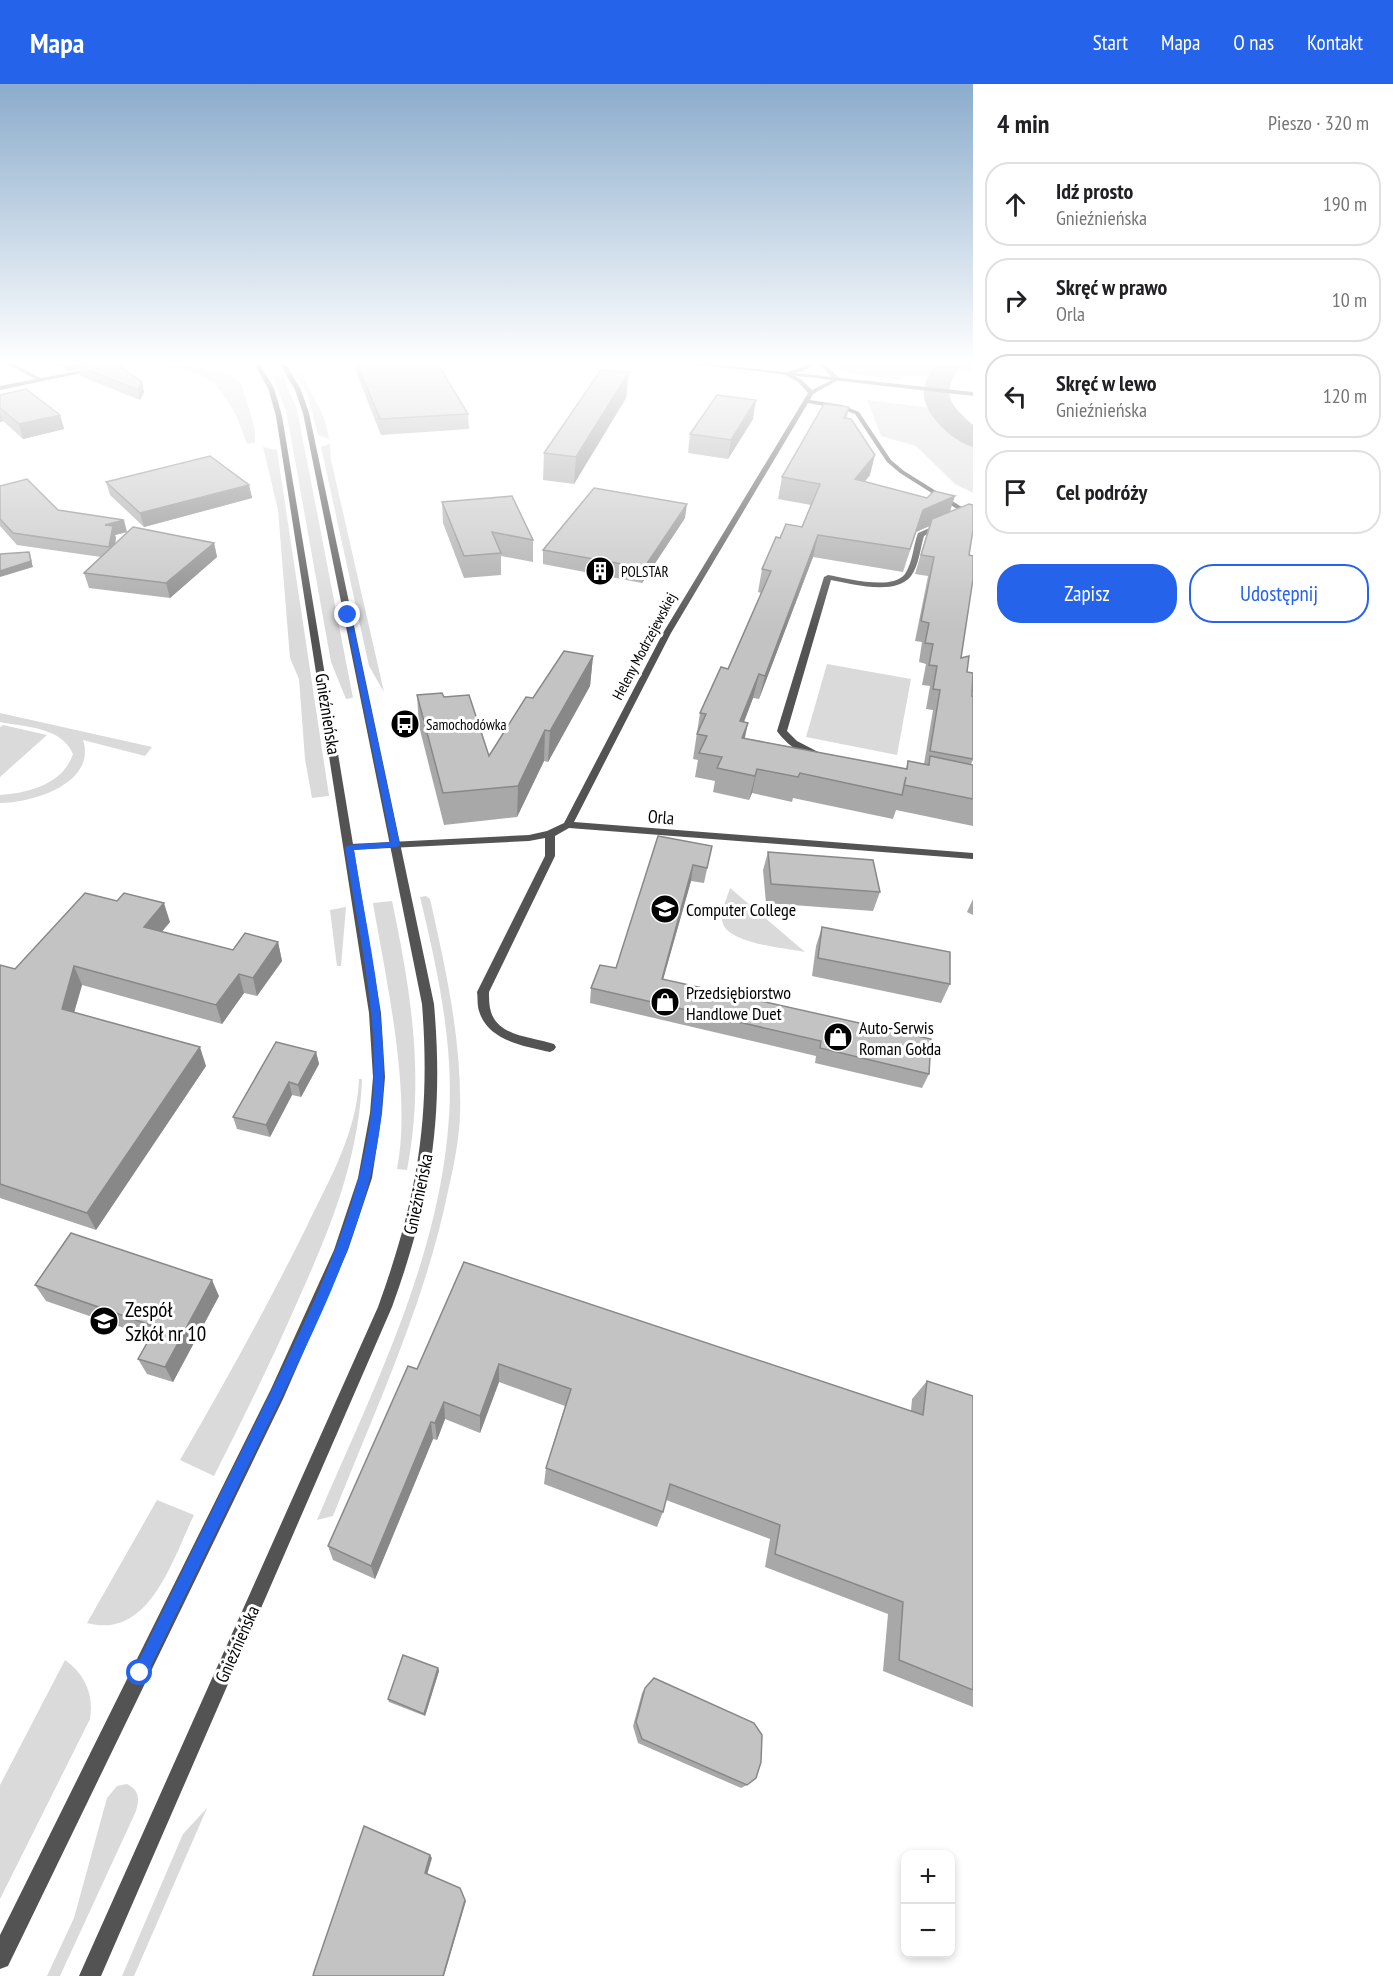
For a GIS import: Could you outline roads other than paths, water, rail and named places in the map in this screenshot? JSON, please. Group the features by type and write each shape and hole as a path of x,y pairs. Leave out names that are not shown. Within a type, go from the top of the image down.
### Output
{"street":[{"name":"Gnieźnieńska","path":"0,1958 277,1394 328,1280 359,1198 374,1130 378,1066 375,1012 285,452"},
{"name":"Gnieźnieńska","path":"90,1976 373,1339 396,1280 412,1228 431,1133 434,1076 428,1004 314,452"},
{"name":"Heleny Modrzejewskiej","path":"568,825 672,623 776,452"},
{"path":"883,452 889,461 971,516"},
{"path":"829,757 799,748 786,738 782,731 828,577 876,585 898,583 906,578 910,571 921,535 971,516"},
{"path":"350,847 530,838 550,834 568,825"},
{"name":"Orla","path":"568,825 973,856"},
{"path":"550,834 550,855 483,992 485,1012 504,1034 521,1041 550,1047"}],"place":[{"name":"POLSTAR","path":"600,571"},
{"name":"Samochodówka","path":"405,724"},
{"name":"Computer College","path":"665,909"},
{"name":"Przedsiębiorstwo Handlowe Duet","path":"665,1002"},
{"name":"Auto-Serwis Roman Gołda","path":"838,1037"},
{"name":"Zespół Szkół nr 10","path":"104,1321"}]}
